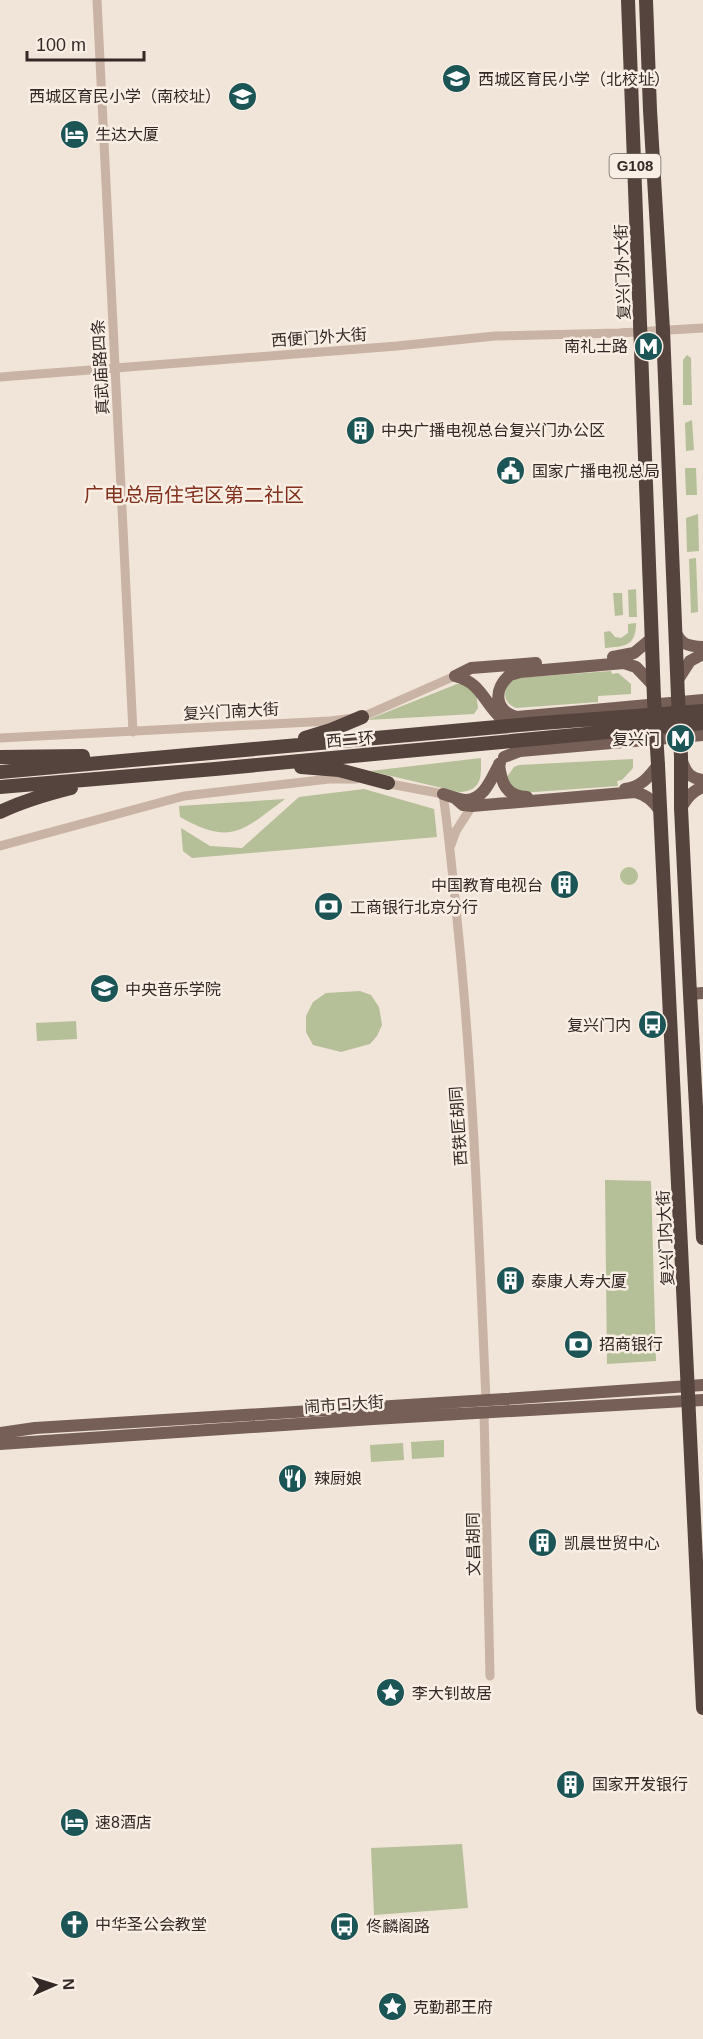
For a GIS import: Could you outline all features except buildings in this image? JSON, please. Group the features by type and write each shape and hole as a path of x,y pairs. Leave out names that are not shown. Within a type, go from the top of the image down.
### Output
{"highway":[{"name":"复兴门外大街","path":"628,0 658,765"},
{"name":"G108","path":"646,0 663,330 677,681"},
{"path":"677,681 681,808 696,997 703,1238"},
{"name":"西二环","path":"0,772 542,723 703,711"},
{"path":"268,748 322,734 362,717"},
{"name":"西二环","path":"0,787 703,723"},
{"path":"0,758 94,756 135,759"},
{"path":"263,764 339,770 388,783"},
{"name":"复兴门内大街","path":"658,765 689,1385 696,1400 703,1708"},
{"path":"0,812 44,794 117,777"}],"main road":[{"path":"675,630 678,639 682,642 703,647"},
{"path":"455,676 471,668 482,666 623,657 636,651 652,638"},
{"path":"677,681 690,661 703,654"},
{"path":"654,692 636,667 624,663 549,669 510,675 500,687 499,700 500,708 505,713 517,717 703,700"},
{"path":"455,676 470,681 492,709 504,720 542,723"},
{"path":"502,760 520,751 703,735"},
{"path":"449,796 466,800 477,796 484,790 502,760 522,739"},
{"path":"681,758 685,771 693,778 703,780"},
{"path":"502,760 500,776 505,788 512,794 529,798 634,788 647,779 658,765"},
{"path":"681,808 696,789 703,787"},
{"path":"449,796 472,806 635,792 644,794 652,800 660,811"},
{"name":"闹市口大街","path":"0,1444 485,1406 703,1385"},
{"name":"闹市口大街","path":"0,1433 35,1428 281,1412 696,1400"}],"street":[{"name":"真武庙路四条","path":"97,0 110,261 112,367 133,732"},
{"path":"663,330 703,328"},
{"name":"西便门外大街","path":"0,378 112,367 398,346 477,337 663,330"},
{"name":"复兴门南大街","path":"0,738 330,721 362,717 455,676"},
{"path":"0,846 172,798 328,779 356,779 388,783 449,796"},
{"name":"西铁匠胡同","path":"449,796 450,850 470,1069 485,1406"},
{"path":"450,850 456,831 472,806"},
{"name":"文昌胡同","path":"485,1406 490,1676"}],"green space":[{"path":"687,355 691,358 692,405 683,405 683,360"},
{"path":"692,420 694,450 686,451 685,423"},
{"path":"685,468 696,468 697,495 686,495"},
{"path":"698,514 699,551 687,552 686,518"},
{"path":"696,558 698,612 691,613 689,559"},
{"path":"636,589 637,617 629,617 628,590"},
{"path":"613,593 622,593 623,615 615,616"},
{"path":"636,623 634,637 628,644 605,648 604,632 610,631 615,637 621,638 628,633 628,624"},
{"path":"611,671 612,674 618,673 631,684 631,694 598,696 598,702 516,708 507,702 506,689 516,678"},
{"path":"457,684 464,684 476,692 478,708 474,714 367,720"},
{"path":"481,758 477,786 459,792 370,771"},
{"path":"633,759 633,768 622,780 617,781 618,786 520,793 510,789 507,777 514,767 519,765"},
{"path":"364,789 434,809 437,837 192,858 183,851 181,828 210,846 242,848 299,797"},
{"path":"285,799 258,819 236,831 212,831 180,817 179,806"},
{"path":"625,867 633,867 638,872 636,883 625,885 620,880 620,872"},
{"path":"360,991 371,995 379,1007 382,1025 377,1036 370,1044 341,1052 313,1045 306,1032 306,1016 313,1002 326,993"},
{"path":"76,1021 77,1039 37,1041 36,1023"},
{"path":"605,1180 651,1181 656,1361 607,1364"},
{"path":"444,1440 444,1457 412,1459 411,1442"},
{"path":"403,1443 404,1460 371,1462 370,1445"},
{"path":"462,1844 468,1908 374,1915 371,1848"}],"place":[{"name":"西城区育民小学（北校址）","path":"457,79"},
{"name":"西城区育民小学（南校址）","path":"242,96"},
{"name":"生达大厦","path":"74,134"},
{"name":"南礼士路","path":"649,346"},
{"name":"中央广播电视总台复兴门办公区","path":"360,430"},
{"name":"国家广播电视总局","path":"511,471"},
{"name":"复兴门","path":"681,739"},
{"name":"中国教育电视台","path":"564,885"},
{"name":"工商银行北京分行","path":"329,907"},
{"name":"中央音乐学院","path":"104,989"},
{"name":"复兴门内","path":"652,1025"},
{"name":"泰康人寿大厦","path":"510,1281"},
{"name":"招商银行","path":"578,1344"},
{"name":"辣厨娘","path":"293,1478"},
{"name":"凯晨世贸中心","path":"543,1543"},
{"name":"李大钊故居","path":"391,1693"},
{"name":"国家开发银行","path":"571,1784"},
{"name":"速8酒店","path":"74,1822"},
{"name":"中华圣公会教堂","path":"74,1924"},
{"name":"佟麟阁路","path":"345,1926"},
{"name":"克勤郡王府","path":"392,2007"}],"district":[{"name":"广电总局住宅区第二社区","path":"194,495"}]}
